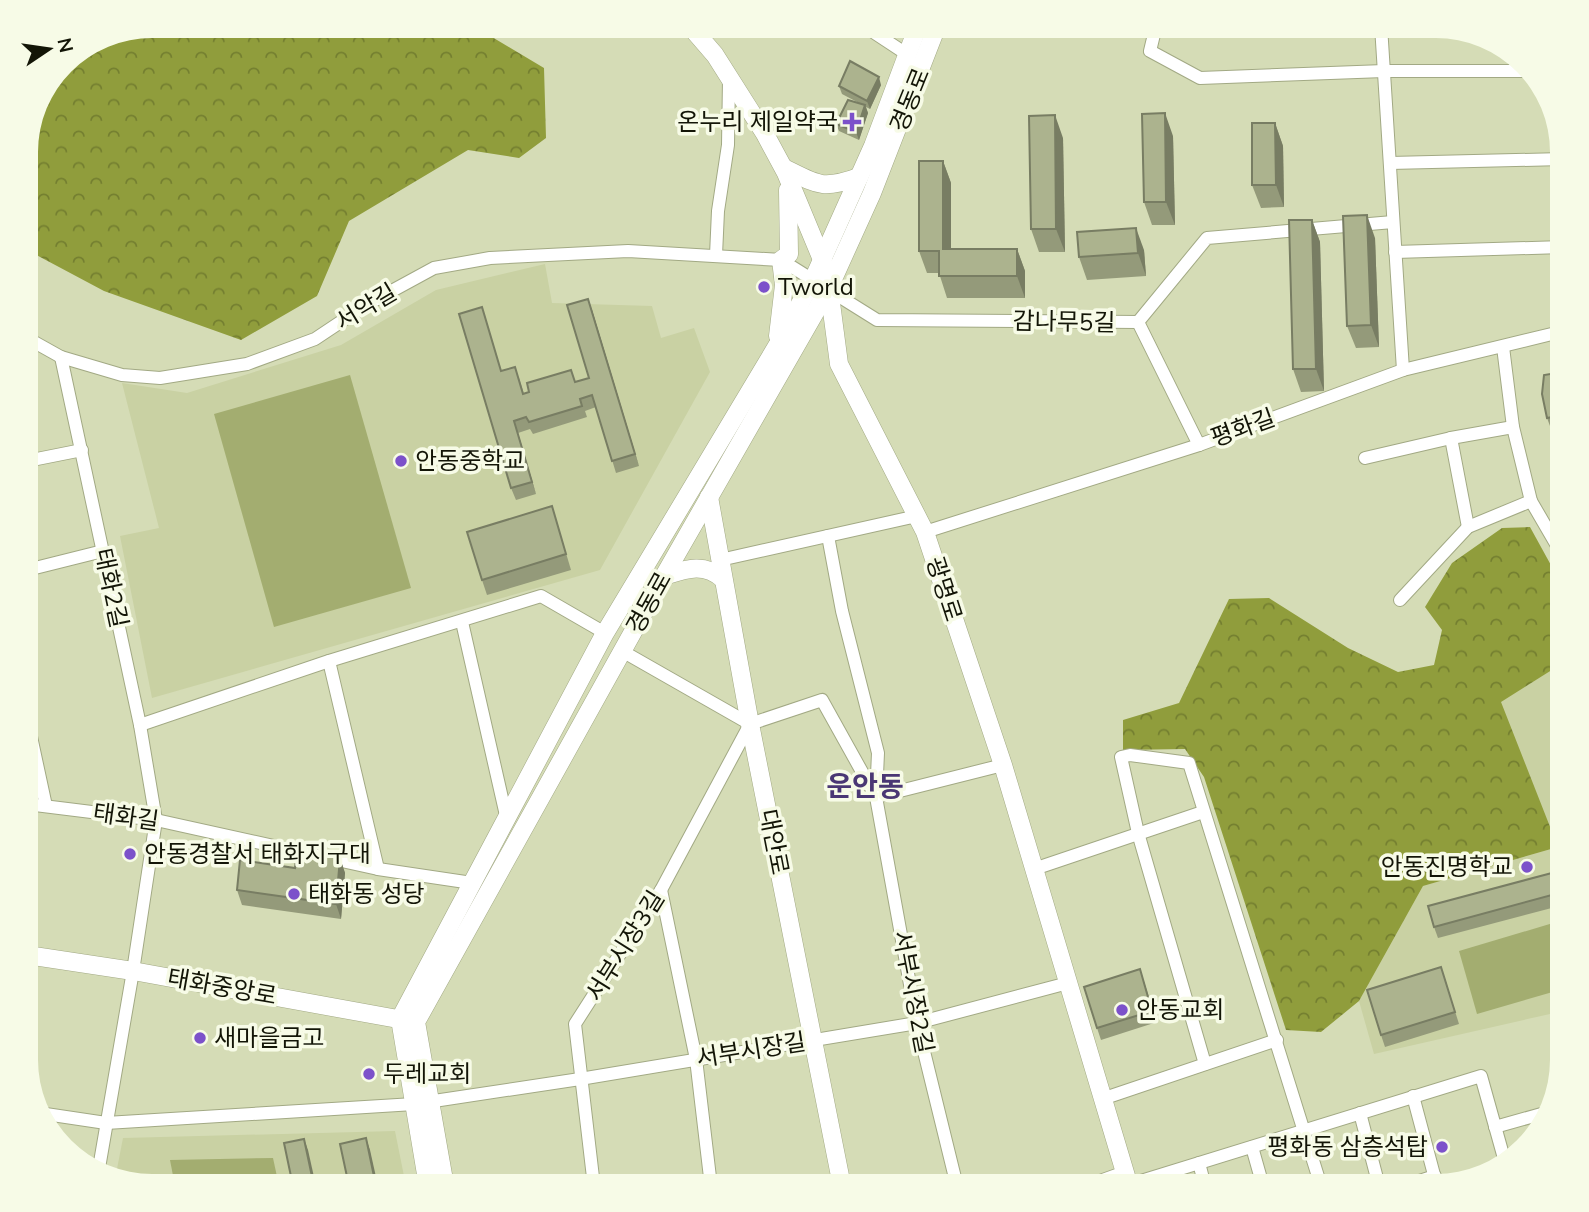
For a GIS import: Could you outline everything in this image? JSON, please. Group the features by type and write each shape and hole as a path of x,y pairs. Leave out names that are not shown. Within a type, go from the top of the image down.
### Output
{"street":[{"name":"광명로","path":"700,38 715,55 785,170 822,262 821,284 839,364 921,524 1003,765 1125,1174"},
{"path":"882,38 908,55"},
{"name":"경동로","path":"822,262 914,38"},
{"name":"경동로","path":"408,1021 709,497 872,193 932,38"},
{"path":"1153,38 1150,51 1200,78 1384,71 1516,71"},
{"path":"1382,38 1402,370"},
{"path":"716,255 718,211 728,145 729,79"},
{"path":"1390,163 1550,159"},
{"path":"785,170 818,184 830,186 859,177"},
{"path":"777,345 784,285 781,260 789,254 790,203 785,170"},
{"name":"감나무5길","path":"821,284 877,320 1138,322 1207,238 1393,222"},
{"path":"1395,252 1550,247"},
{"name":"서악길","path":"39,345 61,357 122,375 160,378 247,364 315,339 366,306 434,268 490,258 628,251 781,260 821,284"},
{"name":"경동로","path":"408,1021 472,883 604,633 777,345 821,284"},
{"path":"1138,322 1199,445"},
{"name":"평화길","path":"720,560 828,536 921,524 1199,445 1402,370 1550,334"},
{"path":"1503,347 1513,427 1531,501 1550,534"},
{"name":"태화2길","path":"61,357 140,725 156,820 100,1160"},
{"path":"1365,458 1513,427"},
{"path":"1451,438 1468,527"},
{"path":"39,459 82,450"},
{"name":"대안로","path":"709,497 750,724 840,1174"},
{"path":"1400,600 1468,527 1531,501"},
{"path":"828,536 842,611 878,753 876,797 1003,765"},
{"path":"39,567 103,551"},
{"path":"664,576 696,568 709,569 723,579"},
{"path":"140,725 328,661 541,596 604,633"},
{"path":"462,622 507,820"},
{"path":"622,651 750,724"},
{"path":"328,661 378,869"},
{"name":"서부시장2길","path":"750,724 822,700 876,797 917,1023 954,1174"},
{"name":"서부시장3길","path":"592,1174 575,1024 661,890 750,724"},
{"path":"1205,1064 1138,833 1121,758 1130,755 1189,763 1318,1174"},
{"path":"39,774 46,806"},
{"name":"태화길","path":"39,805 156,820 378,869 472,883"},
{"path":"1034,869 1203,812"},
{"path":"661,890 696,1059 710,1174"},
{"name":"태화중앙로","path":"39,957 133,971 408,1021"},
{"name":"서부시장길","path":"53,1115 106,1123 422,1102 580,1079 917,1023 1068,983"},
{"path":"408,1021 422,1102 442,1174"},
{"path":"1102,1099 1277,1040"},
{"path":"1155,1174 1199,1163 1481,1076 1502,1152"},
{"path":"1413,1096 1434,1174"},
{"path":"422,1102 427,1174"},
{"path":"1360,1113 1376,1174"},
{"path":"1495,1127 1536,1116"},
{"path":"1252,1147 1260,1174"},
{"path":"1199,1163 1202,1174"}],"shaded area":[{"name":"안동중학교","path":"545,264 552,303 652,306 661,338 694,328 710,372 600,570 152,698 120,536 159,528 122,383 187,393 341,345 436,290"},
{"path":"350,375 411,588 274,627 214,414"},
{"name":"안동진명학교","path":"1550,671 1550,827 1500,702"},
{"name":"안동진명학교","path":"1550,849 1550,1014 1374,1054 1359,1001 1423,886"},
{"path":"1550,924 1550,993 1477,1014 1459,951"},
{"path":"395,1131 404,1174 137,1173 117,1167 123,1138"},
{"path":"273,1158 276,1174 173,1174 170,1160"}],"green space":[{"path":"152,38 494,38 544,68 546,138 519,158 468,150 349,221 317,296 241,340 104,291 39,256 39,145 42,123 50,102 61,84 84,84 84,62 116,45"},
{"path":"1530,527 1550,563 1550,671 1501,702 1550,827 1550,849 1423,886 1359,1001 1321,1032 1286,1030 1204,777 1185,749 1123,750 1123,720 1179,703 1229,599 1269,598 1348,648 1398,672 1434,665 1442,630 1425,607 1452,563 1502,528"}],"building":[{"path":"850,61 879,77 867,101 839,86"},
{"path":"848,100 865,105 856,132 836,124"},
{"path":"1165,113 1166,202 1144,202 1142,114"},
{"path":"1055,115 1056,229 1031,229 1029,116"},
{"path":"1252,123 1275,123 1276,185 1252,185"},
{"path":"919,161 943,161 943,249 1017,249 1017,276 939,276 939,251 919,251"},
{"path":"1367,215 1371,325 1347,326 1343,216"},
{"path":"1289,220 1312,220 1316,369 1293,369"},
{"path":"1136,228 1138,253 1079,257 1077,232"},
{"path":"588,299 635,454 612,461 592,395 580,399 582,406 529,422 526,417 514,421 532,482 511,488 459,314 482,307 501,371 515,367 523,394 529,392 527,383 571,370 575,382 589,378 567,305"},
{"path":"1550,374 1550,417 1547,418 1542,394 1544,375"},
{"path":"552,506 566,554 482,580 467,532"},
{"path":"297,852 340,858 336,904 237,890 240,860 295,868"},
{"path":"1550,873 1550,896 1434,927 1428,906"},
{"path":"1441,967 1455,1012 1381,1035 1367,990"},
{"name":"안동교회","path":"1140,969 1152,1011 1097,1028 1084,987"},
{"path":"366,1138 374,1174 346,1174 340,1144"},
{"path":"304,1139 311,1174 290,1174 284,1143"}],"place":[{"name":"온누리 제일약국","path":"852,122"},
{"name":"Tworld","path":"764,287"},
{"name":"안동중학교","path":"401,461"},
{"name":"안동경찰서 태화지구대","path":"130,854"},
{"name":"안동진명학교","path":"1527,867"},
{"name":"태화동 성당","path":"294,894"},
{"name":"안동교회","path":"1122,1010"},
{"name":"새마을금고","path":"200,1038"},
{"name":"두레교회","path":"369,1074"},
{"name":"평화동 삼층석탑","path":"1442,1147"}],"district":[{"name":"운안동","path":"865,787"}]}
